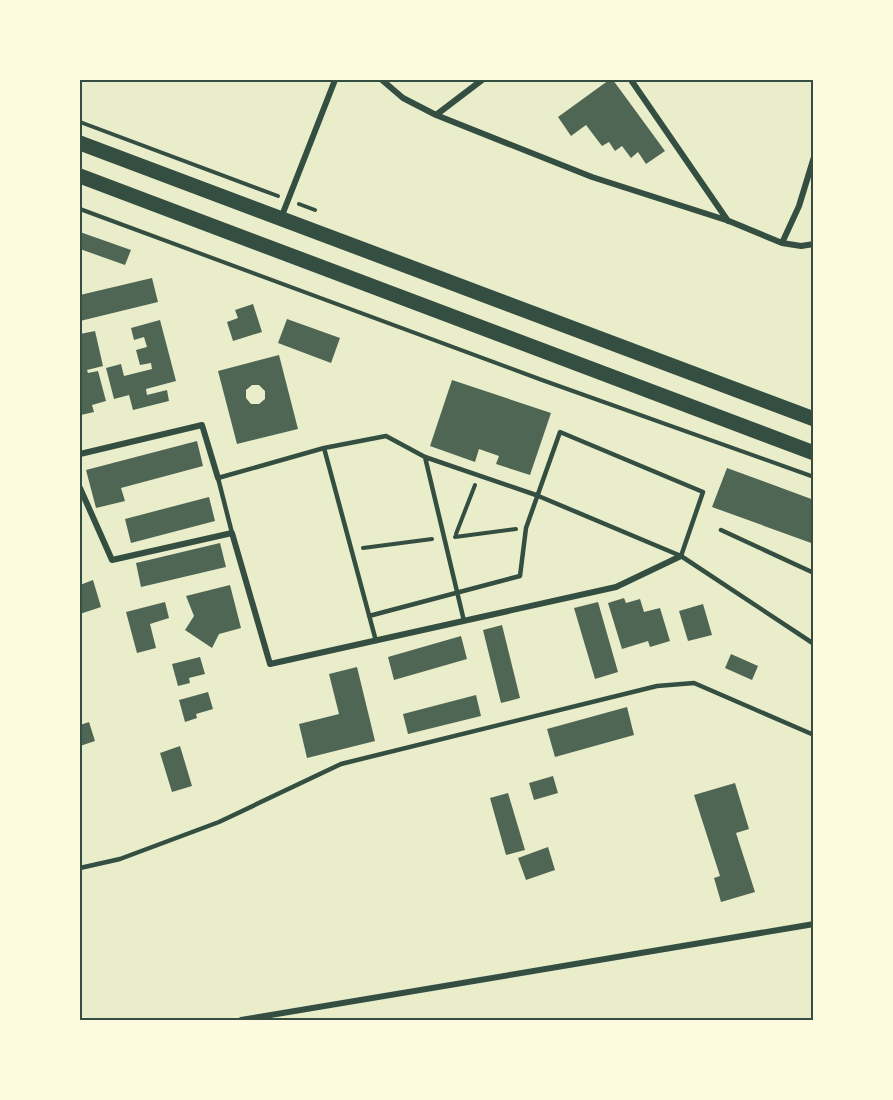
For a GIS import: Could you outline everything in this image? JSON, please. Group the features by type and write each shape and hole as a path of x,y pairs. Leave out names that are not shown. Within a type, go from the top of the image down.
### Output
{"main road":[{"path":"80,143 813,419"},
{"path":"80,176 813,453"}],"street":[{"path":"281,218 335,80"},
{"path":"382,80 403,98 436,115 592,177 729,221 782,243 801,246 813,244"},
{"path":"436,115 482,80"},
{"path":"631,80 729,221"},
{"path":"782,243 799,206 813,157"},
{"path":"80,454 202,425 218,478"},
{"path":"80,488 112,560 232,533 270,664 616,587 681,556"},
{"path":"241,1020 813,924"}],"lane":[{"path":"369,616 520,576 526,528 560,432 704,492 681,556"},
{"path":"232,533 218,478 324,448 386,436 425,457 536,495 681,556 813,644"},
{"path":"324,448 376,641"},
{"path":"425,457 442,537 464,621"},
{"path":"721,530 813,573"},
{"path":"80,868 120,859 219,822 341,764 657,686 694,683 813,735"}],"path":[{"path":"80,209 542,380 813,477"},
{"path":"455,537 479,476"},
{"path":"353,550 526,528"}],"building":[{"path":"609,80 613,80 665,151 646,164 638,152 631,158 622,146 615,151 609,142 602,146 586,125 571,136 558,117"},
{"path":"80,232 131,250 125,265 80,249"},
{"path":"152,278 158,302 80,321 80,295"},
{"path":"253,304 262,332 233,341 227,322 238,318 235,310"},
{"path":"287,319 340,338 331,363 278,343"},
{"path":"160,320 176,381 146,389 147,395 167,390 169,401 133,410 129,395 114,399 106,368 121,364 124,376 152,369 151,363 140,365 136,350 147,347 144,337 134,340 131,328"},
{"path":"95,331 103,366 87,370 88,373 98,371 106,401 92,405 94,412 81,415 80,334"},
{"path":"279,355 298,429 237,444 218,371","holes":["252,385 259,385 265,391 265,399 259,404 251,404 246,398 246,390"]},
{"path":"452,380 551,413 530,475 496,464 499,456 479,449 475,462 430,446"},
{"path":"197,441 203,466 121,488 125,501 96,508 86,470"},
{"path":"727,468 814,500 814,544 712,507"},
{"path":"209,497 215,521 131,543 125,519"},
{"path":"220,543 226,567 141,587 136,563"},
{"path":"93,580 101,607 80,614 80,585"},
{"path":"230,585 241,628 219,634 212,648 185,630 194,616 186,596"},
{"path":"624,598 626,603 640,599 644,612 660,608 670,641 650,647 648,641 622,649 608,603"},
{"path":"165,602 169,618 150,624 156,648 137,653 126,612"},
{"path":"598,602 618,672 595,679 574,608"},
{"path":"703,604 712,635 688,641 679,611"},
{"path":"502,625 520,698 501,703 483,630"},
{"path":"461,636 467,659 394,680 388,657"},
{"path":"731,654 758,666 752,680 725,668"},
{"path":"200,657 205,674 189,678 190,683 178,686 172,664"},
{"path":"357,667 375,741 307,758 299,724 339,714 329,674"},
{"path":"208,692 213,709 196,714 197,718 185,722 179,700"},
{"path":"476,695 481,716 408,734 403,714"},
{"path":"627,707 634,735 555,757 547,729"},
{"path":"89,722 95,741 80,746 80,725"},
{"path":"180,746 192,786 172,792 160,753"},
{"path":"553,776 558,793 534,800 529,783"},
{"path":"735,783 749,829 736,833 755,892 721,902 714,878 720,876 694,795"},
{"path":"508,793 525,850 506,855 490,798"},
{"path":"548,847 555,870 526,880 518,858"}]}
